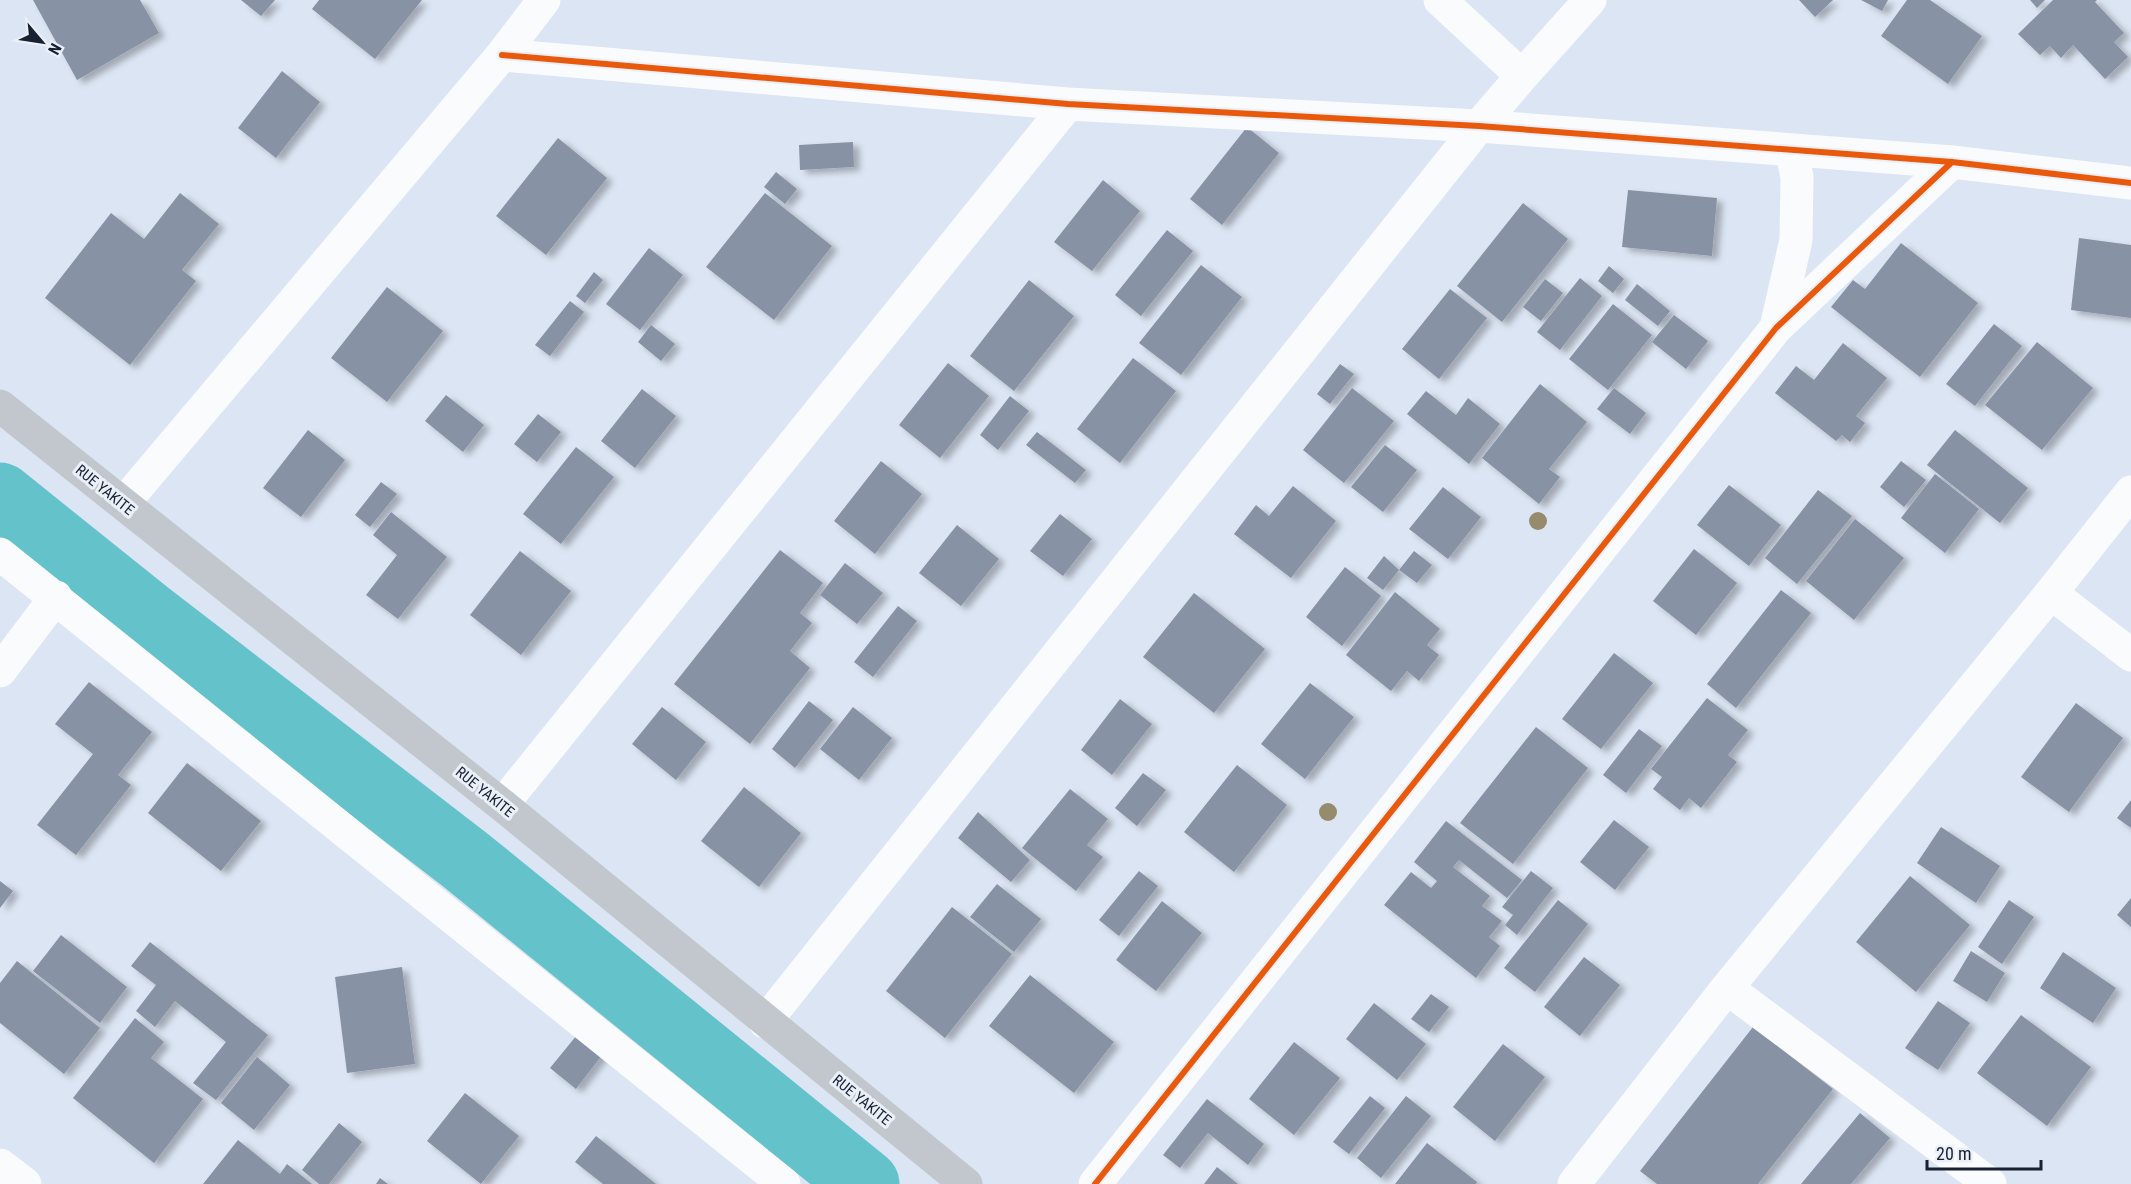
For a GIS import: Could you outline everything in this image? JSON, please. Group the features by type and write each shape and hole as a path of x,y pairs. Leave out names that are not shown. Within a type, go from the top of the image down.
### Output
{"main road":[{"name":"RUE YAKITE","path":"0,406 502,806 966,1184"}],"street":[{"path":"123,504 502,55 544,0"},
{"path":"1440,0 1522,76"},
{"path":"765,1022 1479,126 1590,0"},
{"path":"502,55 1068,104 1479,126 1952,162 2131,183"},
{"path":"502,806 1068,104"},
{"path":"1776,328 1796,240 1797,177 1791,150"},
{"path":"1095,1184 1776,328 1952,162"},
{"path":"1574,1184 1727,988 2131,492"},
{"path":"0,555 56,597 784,1184"},
{"path":"2051,593 2131,655"},
{"path":"0,671 56,597"},
{"path":"1727,988 1989,1184"},
{"path":"0,1165 25,1184"}],"building":[{"path":"33,0 140,0 159,33 77,80"},
{"path":"241,0 275,0 261,16"},
{"path":"319,0 422,0 375,59 312,9"},
{"path":"1799,0 1833,0 1815,17"},
{"path":"1861,0 1888,0 1882,11"},
{"path":"1907,0 1930,0 1982,36 1948,84 1881,36"},
{"path":"2030,0 2045,0 2037,8"},
{"path":"2053,0 2097,0 2095,2 2124,33 2114,42 2128,57 2105,79 2073,45 2061,58 2050,46 2040,55 2018,34"},
{"path":"282,71 320,102 276,158 238,128"},
{"path":"1247,127 1279,153 1222,225 1190,199"},
{"path":"558,138 607,178 546,255 496,216"},
{"path":"853,142 854,167 800,170 799,145"},
{"path":"776,172 797,189 785,204 764,187"},
{"path":"1103,180 1140,211 1092,271 1054,242"},
{"path":"1628,190 1717,198 1712,256 1622,247"},
{"path":"180,193 219,224 182,270 196,281 130,365 45,298 111,213 144,239"},
{"path":"765,193 832,246 774,320 706,267"},
{"path":"1523,203 1568,239 1502,322 1457,286"},
{"path":"1167,230 1193,251 1141,316 1115,295"},
{"path":"2079,238 2131,245 2131,318 2071,310"},
{"path":"1901,243 1978,303 1920,377 1831,307 1853,280 1865,289"},
{"path":"649,248 683,275 640,330 606,304"},
{"path":"1201,265 1242,297 1181,375 1139,343"},
{"path":"1609,266 1624,279 1613,293 1598,281"},
{"path":"594,272 603,280 585,303 576,296"},
{"path":"1580,278 1602,296 1560,350 1537,332"},
{"path":"1545,279 1563,293 1541,321 1523,307"},
{"path":"1029,280 1074,316 1014,391 970,356"},
{"path":"1637,284 1670,311 1658,326 1625,300"},
{"path":"387,287 443,331 387,402 331,358"},
{"path":"1450,289 1487,318 1439,379 1402,349"},
{"path":"570,301 584,312 550,356 535,345"},
{"path":"1613,304 1652,335 1608,390 1569,359"},
{"path":"1674,315 1708,341 1686,369 1652,342"},
{"path":"1994,324 2022,346 1975,406 1946,384"},
{"path":"651,325 675,344 661,361 638,342"},
{"path":"2037,342 2093,388 2042,450 1985,405"},
{"path":"1843,343 1887,378 1856,416 1865,423 1850,442 1842,435 1836,441 1775,393 1796,366 1814,380"},
{"path":"1133,358 1176,391 1120,463 1077,429"},
{"path":"948,363 989,396 940,458 899,425"},
{"path":"1340,364 1354,374 1330,404 1317,394"},
{"path":"1540,384 1587,422 1549,469 1560,477 1539,504 1482,458"},
{"path":"1352,388 1394,421 1344,483 1303,450"},
{"path":"1614,388 1646,413 1630,434 1597,409"},
{"path":"642,389 676,416 635,468 601,441"},
{"path":"1426,391 1456,415 1468,398 1500,424 1469,464 1407,414"},
{"path":"446,395 484,425 463,452 425,421"},
{"path":"1010,396 1029,411 998,450 980,435"},
{"path":"538,414 561,432 537,462 514,444"},
{"path":"308,430 345,460 301,517 263,488"},
{"path":"1955,430 2028,488 2000,523 1927,465"},
{"path":"1037,432 1086,470 1075,483 1026,445"},
{"path":"1385,445 1417,470 1383,512 1351,487"},
{"path":"576,447 614,477 561,544 523,514"},
{"path":"881,461 922,494 875,554 834,521"},
{"path":"1901,461 1926,480 1904,507 1880,487"},
{"path":"1935,474 1979,509 1945,553 1901,518"},
{"path":"381,482 397,494 370,527 355,515"},
{"path":"1729,485 1781,525 1749,566 1697,525"},
{"path":"1293,486 1336,521 1291,578 1234,534 1256,505 1269,516"},
{"path":"1443,487 1481,517 1448,559 1409,529"},
{"path":"1818,490 1852,516 1797,584 1765,558"},
{"path":"391,512 447,557 398,619 366,595 397,555 373,535"},
{"path":"1060,514 1092,539 1063,576 1030,551"},
{"path":"1855,519 1904,558 1854,620 1806,581"},
{"path":"957,525 999,559 961,606 919,573"},
{"path":"1694,549 1737,583 1696,635 1653,601"},
{"path":"780,550 823,583 800,613 812,623 790,651 810,668 750,744 674,684"},
{"path":"520,551 571,591 521,655 470,615"},
{"path":"1414,551 1432,565 1417,583 1399,570"},
{"path":"1384,556 1399,570 1383,590 1367,578"},
{"path":"845,563 883,593 857,624 820,595"},
{"path":"1345,567 1381,596 1342,646 1306,617"},
{"path":"1781,590 1811,613 1736,708 1707,684"},
{"path":"1395,592 1440,629 1427,645 1439,655 1419,681 1407,671 1391,691 1346,655"},
{"path":"1194,593 1265,649 1214,713 1143,657"},
{"path":"898,606 917,621 873,677 854,662"},
{"path":"1614,653 1653,683 1601,749 1562,719"},
{"path":"89,682 152,732 118,775 131,785 76,855 37,825 93,754 55,724"},
{"path":"1310,683 1354,717 1305,779 1261,744"},
{"path":"1707,698 1748,730 1728,755 1737,762 1701,808 1689,798 1680,810 1653,789 1662,777 1651,769"},
{"path":"1120,699 1152,724 1112,775 1081,750"},
{"path":"809,701 833,720 795,768 772,749"},
{"path":"2076,703 2123,738 2069,812 2021,777"},
{"path":"662,707 706,742 676,780 632,744"},
{"path":"853,707 892,738 859,780 820,749"},
{"path":"1536,727 1588,768 1513,864 1460,823"},
{"path":"1639,729 1662,746 1626,793 1603,775"},
{"path":"187,763 261,821 221,871 148,813"},
{"path":"1237,765 1287,805 1234,872 1184,832"},
{"path":"1143,773 1166,790 1137,826 1115,808"},
{"path":"744,787 801,833 759,887 701,841"},
{"path":"1070,789 1108,819 1087,845 1103,857 1076,891 1022,848"},
{"path":"2131,800 2131,828 2117,818"},
{"path":"978,812 1030,860 1011,882 958,838"},
{"path":"1614,820 1649,847 1615,890 1580,862"},
{"path":"1446,821 1522,880 1507,898 1459,860 1453,867 1490,896 1482,906 1502,921 1489,937 1500,946 1476,978 1384,905 1411,872 1431,888 1437,881 1414,862"},
{"path":"1941,827 2000,866 1976,903 1917,863"},
{"path":"1139,871 1158,886 1119,936 1099,920"},
{"path":"1531,871 1553,888 1517,935 1505,925 1513,915 1502,907"},
{"path":"1910,876 1970,925 1916,992 1856,942"},
{"path":"0,881 13,891 0,908"},
{"path":"997,884 1041,919 1014,952 970,917"},
{"path":"2131,898 2131,927 2117,915"},
{"path":"1558,900 1588,924 1535,992 1504,968"},
{"path":"2009,900 2034,917 2002,964 1978,947"},
{"path":"1162,901 1202,933 1156,991 1116,960"},
{"path":"952,907 1012,954 945,1038 886,991"},
{"path":"61,935 127,987 100,1023 33,971"},
{"path":"150,942 268,1035 216,1100 193,1083 226,1042 175,1001 155,1027 136,1011 156,985 131,966"},
{"path":"1971,951 2005,973 1987,1002 1953,981"},
{"path":"2063,952 2116,988 2093,1023 2040,988"},
{"path":"1584,957 1620,985 1580,1036 1544,1007"},
{"path":"17,961 100,1028 64,1074 0,1023 0,983"},
{"path":"402,967 415,1064 347,1073 335,977"},
{"path":"1030,975 1114,1042 1074,1093 989,1026"},
{"path":"1431,994 1449,1007 1429,1032 1411,1019"},
{"path":"1938,1001 1970,1023 1938,1070 1905,1048"},
{"path":"1374,1003 1426,1044 1397,1080 1346,1039"},
{"path":"2021,1015 2091,1067 2047,1126 1977,1073"},
{"path":"135,1018 164,1042 151,1058 203,1099 154,1163 73,1098"},
{"path":"1753,1027 1833,1089 1758,1184 1657,1184 1640,1171"},
{"path":"581,1030 606,1050 576,1089 550,1068"},
{"path":"1294,1042 1340,1078 1294,1135 1249,1099"},
{"path":"1503,1044 1545,1077 1495,1141 1453,1107"},
{"path":"257,1057 290,1085 254,1130 221,1103"},
{"path":"465,1093 519,1136 481,1184 427,1141"},
{"path":"1370,1096 1385,1108 1349,1154 1333,1142"},
{"path":"1406,1096 1431,1116 1381,1178 1357,1158"},
{"path":"1207,1099 1264,1144 1248,1165 1208,1133 1180,1168 1163,1155"},
{"path":"1860,1113 1890,1138 1851,1184 1801,1184"},
{"path":"339,1123 362,1142 329,1184 319,1184 302,1170"},
{"path":"596,1136 656,1184 603,1184 575,1162"},
{"path":"238,1140 280,1174 287,1164 312,1184 203,1184"},
{"path":"1427,1143 1477,1182 1476,1184 1395,1184"},
{"path":"1217,1167 1238,1184 1204,1184"},
{"path":"380,1178 388,1184 376,1184"}],"waterway":[{"path":"0,497 147,615 464,859 865,1184"}],"cycle path":[{"path":"502,55 1068,104 1479,126 1952,162 2131,183"},
{"path":"1095,1184 1776,328 1952,162"}]}
